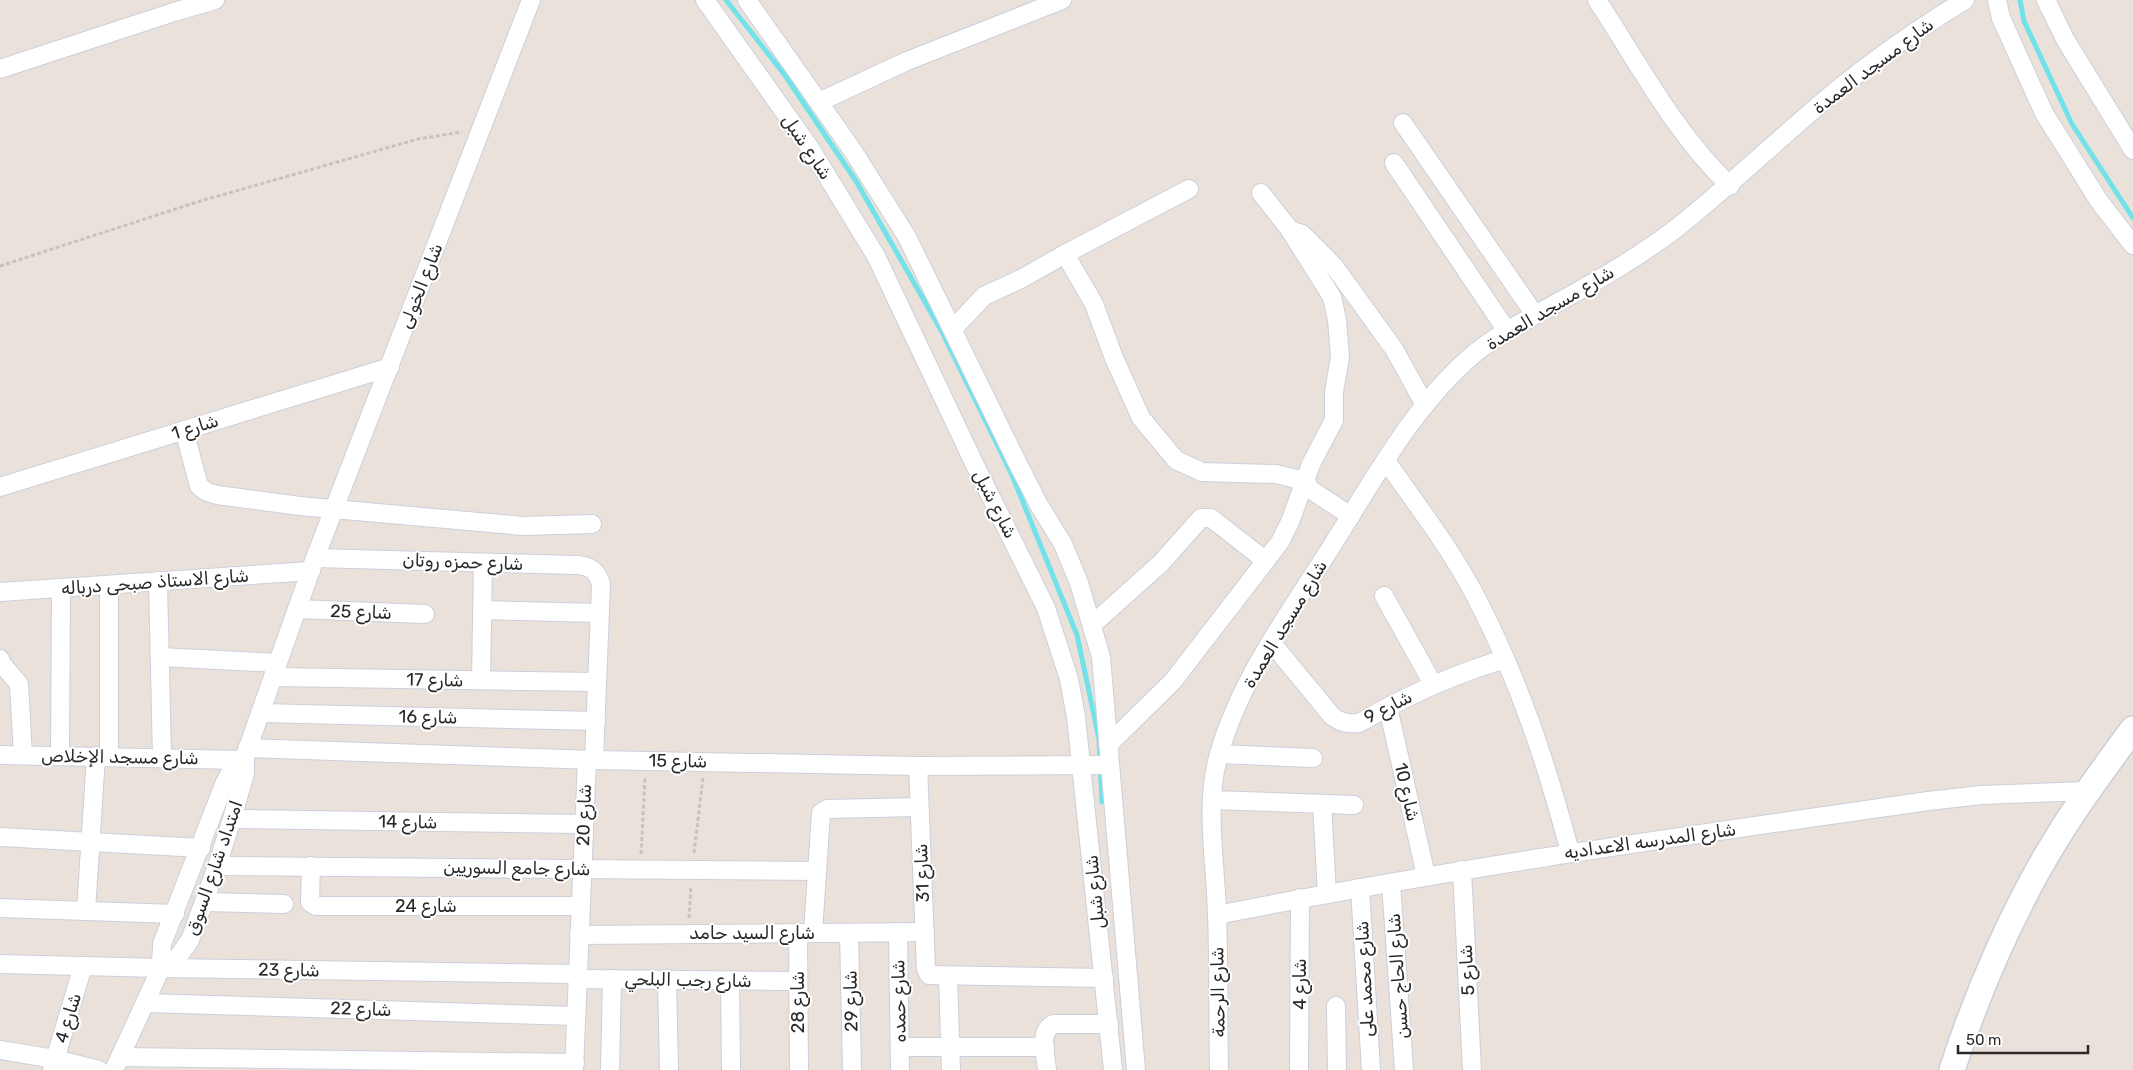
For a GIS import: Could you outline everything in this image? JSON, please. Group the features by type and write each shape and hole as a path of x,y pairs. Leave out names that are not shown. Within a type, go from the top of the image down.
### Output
{"main road":[{"path":"1952,1070 1980,995 2003,942 2056,839 2087,792 2133,729"}],"street":[{"path":"0,70 215,0"},
{"name":"شارع الخولى","path":"313,565 531,0"},
{"name":"شارع شبل","path":"705,0 810,148 876,256 974,463 1046,608 1069,680 1076,716 1113,1070"},
{"name":"شارع شبل","path":"746,0 853,151 907,237 1039,505 1062,544 1080,583 1101,657 1136,1070"},
{"path":"819,102 907,61 1062,0"},
{"path":"1597,0 1657,98 1695,149 1730,186"},
{"name":"شارع مسجد العمدة","path":"1217,915 1212,800 1219,754 1250,679 1271,642 1386,461 1425,405 1449,377 1477,352 1507,331 1642,253 1730,186 1812,111 1854,77 1897,44 1965,0"},
{"path":"1997,0 2005,27 2044,113 2099,201 2133,245"},
{"path":"2046,0 2065,39 2133,150"},
{"path":"1403,123 1535,315"},
{"path":"1394,163 1507,331"},
{"path":"952,329 984,296 1021,279 1189,190"},
{"path":"1108,745 1173,681 1280,542 1290,522 1311,464 1334,420 1334,392 1340,357 1337,320 1332,297 1290,230 1261,193"},
{"path":"1290,230 1302,234 1334,266 1394,349 1425,405"},
{"path":"1065,254 1094,304 1114,358 1141,418 1176,460 1202,472 1276,474 1305,481 1311,490 1351,516"},
{"name":"شارع 1","path":"0,487 390,367"},
{"path":"184,430 199,486 207,492 300,506 523,526 592,524"},
{"path":"1386,461 1432,526 1475,596 1505,659 1534,728 1570,852"},
{"path":"1093,624 1161,564 1201,518 1211,518 1266,561"},
{"path":"481,680 482,563"},
{"name":"شارع حمزه روتان","path":"313,565 482,563 586,566 599,576 602,584"},
{"name":"شارع الاستاذ صبحى درباله","path":"0,592 158,581 313,565"},
{"name":"امتداد شارع السوق","path":"117,1064 161,968 162,944 201,848 225,782 244,755 313,565"},
{"path":"158,581 162,757"},
{"name":"شارع 20","path":"574,1067 579,906 584,824 596,721 602,584"},
{"path":"86,911 90,842 102,756 109,585"},
{"path":"60,756 61,588"},
{"path":"1384,596 1433,684"},
{"name":"شارع 25","path":"297,609 425,614"},
{"path":"482,610 600,613"},
{"name":"شارع 9","path":"1271,642 1332,716 1340,722 1349,724 1359,723 1433,684 1505,659"},
{"name":"شارع 17","path":"160,657 275,670 481,680 597,682"},
{"path":"0,659 19,684 23,755"},
{"name":"شارع 10","path":"1388,707 1426,876"},
{"name":"شارع 16","path":"260,713 596,721"},
{"path":"1219,754 1313,758"},
{"name":"شارع مسجد الإخلاص","path":"0,755 162,757 244,755"},
{"name":"شارع 15","path":"244,755 918,766 1109,765"},
{"name":"امتداد شارع السوق","path":"161,968 174,960 185,949 205,902 245,773 244,755"},
{"name":"شارع 31","path":"918,766 926,969 929,975 940,976 950,1047 950,1070"},
{"name":"شارع المدرسه الاعداديه","path":"1217,915 1300,898 1570,852 1982,795 2087,792"},
{"path":"1212,800 1354,805"},
{"path":"1322,804 1327,894"},
{"name":"شارع 28","path":"799,1070 798,981 817,871 819,820 821,813 827,808 920,807"},
{"name":"شارع 14","path":"232,819 584,824"},
{"path":"0,838 201,848"},
{"name":"شارع جامع السوريين","path":"217,866 817,871"},
{"name":"شارع 24","path":"311,866 310,902 316,906 579,906"},
{"name":"شارع 5","path":"1462,870 1472,1070"},
{"name":"شارع الحاج حسن","path":"1391,883 1404,1070"},
{"name":"شارع محمد على","path":"1360,888 1371,1070"},
{"name":"شارع 4","path":"1299,1070 1300,898"},
{"path":"205,902 284,904"},
{"path":"0,908 175,914"},
{"name":"شارع الرحمة","path":"1217,915 1219,1070"},
{"name":"شارع حمده","path":"898,932 900,1070"},
{"name":"شارع السيد حامد","path":"579,935 925,932"},
{"name":"شارع 29","path":"849,933 852,1070"},
{"name":"شارع 23","path":"0,964 577,976"},
{"name":"شارع 4","path":"54,1064 83,966"},
{"name":"شارع رجب البلحي","path":"577,976 612,979 798,981"},
{"path":"940,976 1104,978"},
{"path":"610,1070 612,979"},
{"path":"667,980 669,1070"},
{"path":"730,980 731,1070"},
{"name":"شارع 22","path":"145,1003 576,1016"},
{"path":"1336,1006 1337,1070"},
{"path":"1047,1070 1046,1030 1054,1024 1109,1024"},
{"path":"900,1047 1045,1047"},
{"path":"0,1050 54,1064 99,1070"},
{"path":"117,1064 574,1067"}],"path":[{"path":"0,266 197,202 418,139 480,129"},
{"path":"640,870 645,761"},
{"path":"688,934 692,870 704,762"}],"waterway":[{"path":"726,0 784,74 856,181 942,332 1012,475 1077,635 1099,739 1102,802"},
{"path":"2020,0 2024,21 2072,124 2133,218"}]}
